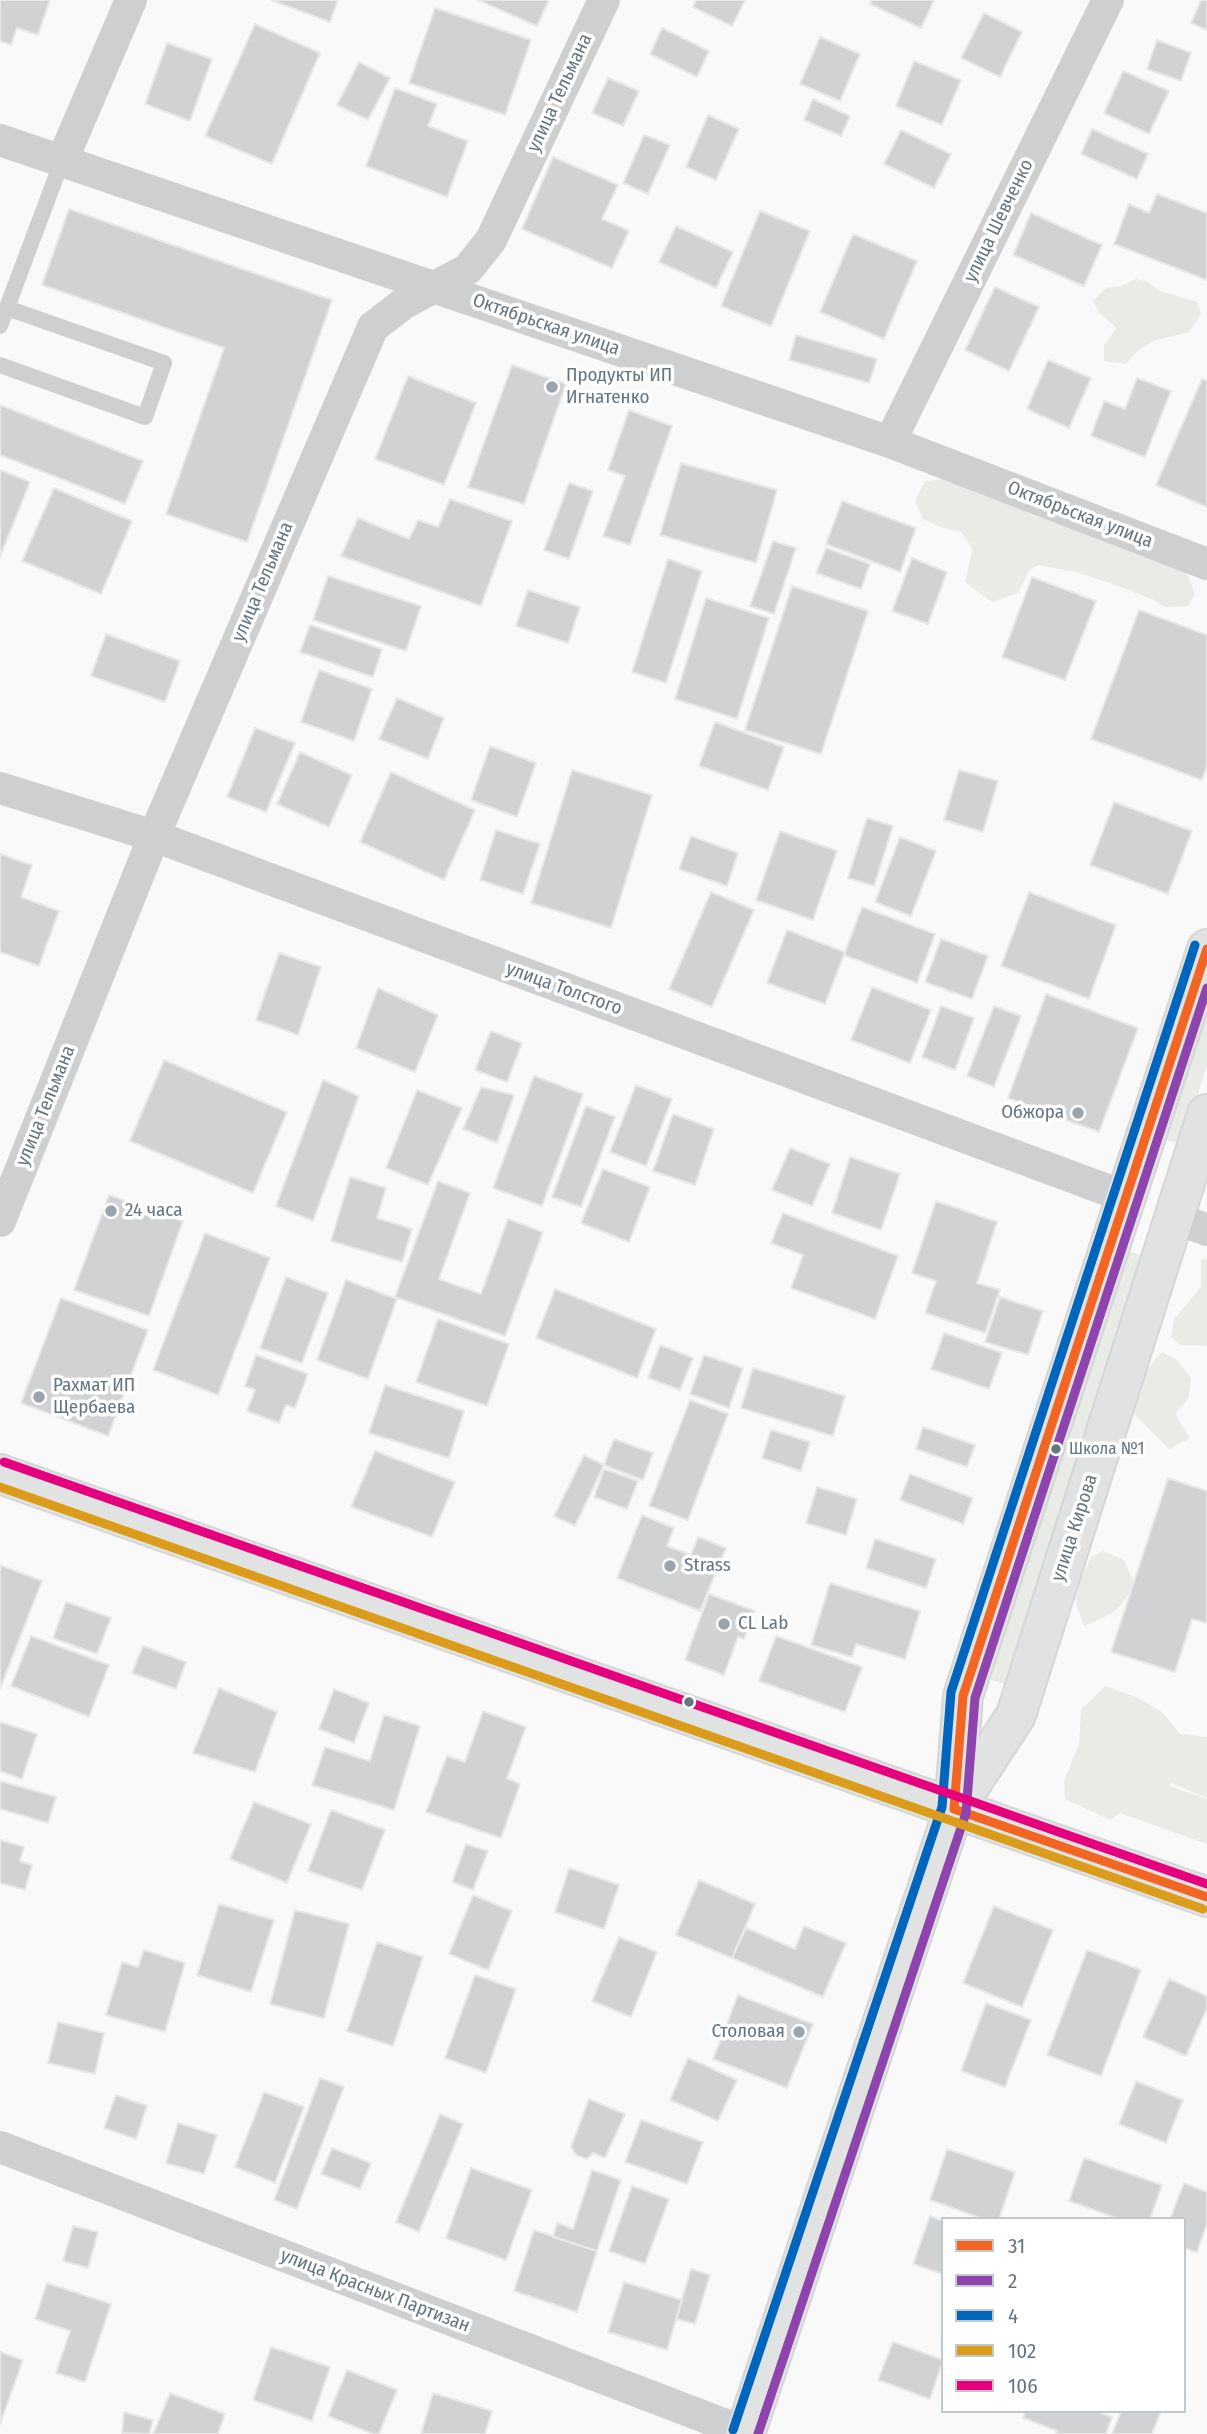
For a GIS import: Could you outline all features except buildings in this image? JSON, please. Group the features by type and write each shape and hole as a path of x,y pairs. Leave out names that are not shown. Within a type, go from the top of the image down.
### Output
{"main road":[{"name":"улица Кирова","path":"747,2434 954,1809 964,1696 1207,949"},
{"name":"улица Кирова","path":"954,1809 1016,1715 1190,1223 1207,1114"},
{"path":"0,1474 1207,1897"}],"street":[{"path":"62,161 131,0"},
{"name":"улица Тельмана","path":"0,1221 154,836 373,327 403,304 468,269 491,240 604,0"},
{"name":"улица Шевченко","path":"890,442 1108,0"},
{"name":"Октябрьская улица","path":"0,140 890,442 1207,564"},
{"name":"улица Толстого","path":"0,788 154,836 1126,1197"},
{"name":"улица Красных Партизан","path":"0,2147 747,2434"}],"lane":[{"path":"0,326 62,161"},
{"path":"0,365 145,417 163,363 7,308"}],"shaded area":[{"path":"1136,279 1147,282 1160,291 1197,302 1201,314 1189,332 1147,344 1126,364 1104,361 1104,345 1117,328 1100,314 1093,301 1106,288 1121,286"},
{"path":"962,477 1105,535 1127,551 1169,556 1188,575 1195,594 1188,606 1165,607 1152,599 1107,582 1076,572 1038,565 1029,571 1018,593 992,602 965,582 973,549 961,532 923,519 915,501 925,481"},
{"path":"1207,986 1207,1064 1183,1145 1160,1138"},
{"path":"1126,1250 1143,1256 1004,1684 986,1678"},
{"path":"1207,1259 1207,1346 1180,1345 1171,1337 1174,1319 1201,1287 1201,1260"},
{"path":"1162,1352 1177,1360 1191,1378 1189,1398 1176,1413 1190,1438 1169,1449 1135,1414 1133,1406 1133,1397 1140,1380"},
{"path":"1103,1551 1124,1560 1134,1583 1115,1611 1084,1626 1076,1603 1079,1582 1091,1557"},
{"path":"1105,1686 1138,1698 1162,1712 1180,1734 1207,1737 1207,1798 1171,1783 1169,1786 1207,1799 1207,1844 1120,1813 1110,1820 1065,1799 1064,1781 1079,1744 1081,1710"}],"transit line":[{"name":"4","path":"733,2430 942,1807 951,1692 1195,945"},
{"name":"31","path":"954,1809 963,1696 1207,949"},
{"name":"2","path":"758,2434 966,1813 975,1698 1207,988"},
{"name":"106","path":"4,1462 1207,1884"},
{"name":"102","path":"0,1487 1203,1909"},
{"name":"31","path":"954,1809 1207,1897"}],"place":[{"name":"Продукты ИП Игнатенко","path":"552,387"},
{"name":"Обжора","path":"1078,1113"},
{"name":"24 часа","path":"111,1211"},
{"name":"Рахмат ИП Щербаева","path":"39,1397"},
{"name":"Школа №1","path":"1056,1449"},
{"name":"Strass","path":"670,1566"},
{"name":"CL Lab","path":"724,1624"},
{"name":"Столовая","path":"799,2032"}]}
